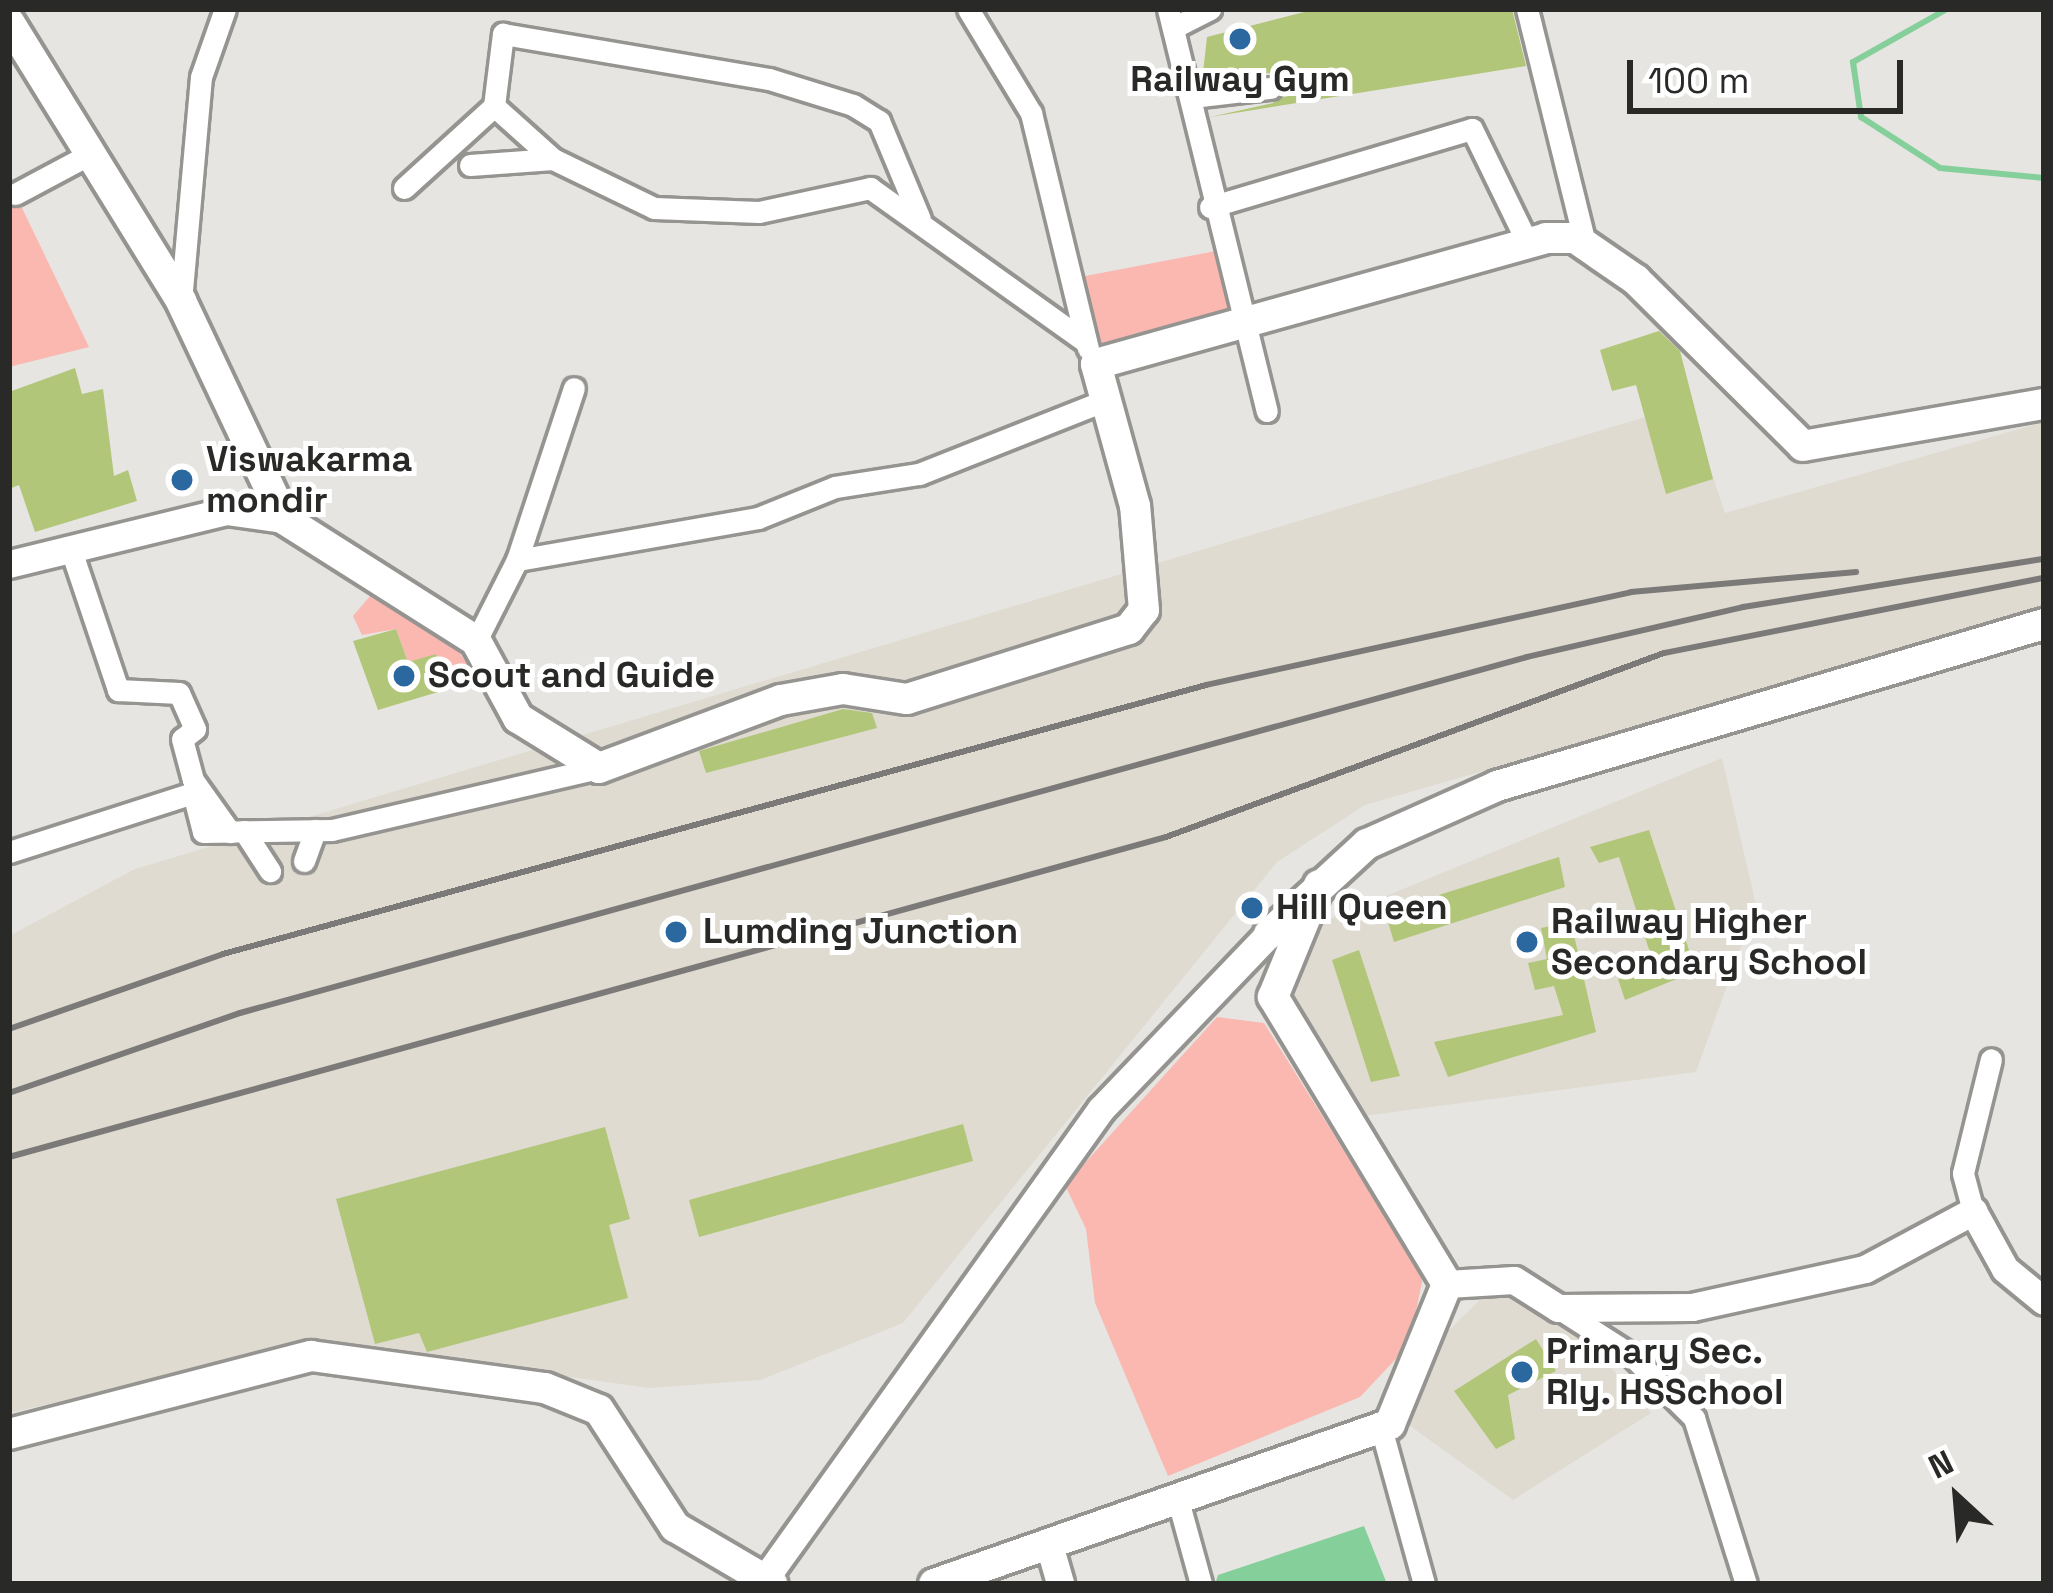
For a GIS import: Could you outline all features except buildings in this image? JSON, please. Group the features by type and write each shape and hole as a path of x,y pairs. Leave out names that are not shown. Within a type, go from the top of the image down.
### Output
{"main road":[{"path":"9,22 181,301 284,519 476,641 518,718 599,768 781,700 843,689 907,699 1129,628 1144,610 1136,506 1090,352 1245,324 1565,235 1585,244 1685,322 1803,446 2044,404"},
{"path":"1270,934 1367,844 1497,786 2044,624"},
{"path":"934,1584 1383,1435 1447,1284 1274,997 1319,885"},
{"path":"9,1434 311,1356 544,1388 598,1410 675,1527 766,1582"}],"street":[{"path":"181,301 201,76 225,9"},
{"path":"968,9 1031,112 1090,352"},
{"path":"1210,9 1171,19 1192,97 1210,207 1268,411"},
{"path":"1527,9 1585,244"},
{"path":"404,188 494,106 503,34 769,79 879,121 920,219"},
{"path":"1192,97 1270,88"},
{"path":"494,106 553,159 654,208 759,212 870,188 920,219 1090,352"},
{"path":"1210,207 1472,130 1528,244"},
{"path":"15,194 88,155"},
{"path":"470,165 553,159"},
{"path":"476,641 517,560 574,388"},
{"path":"517,560 758,518 835,487 919,474 1103,401"},
{"path":"9,564 226,511 284,519"},
{"path":"56,549 118,690 179,693 195,729 182,739 193,780 270,872"},
{"path":"9,852 193,793 202,832 315,830 599,768"},
{"path":"304,861 315,830"},
{"path":"766,1582 1100,1109 1270,934"},
{"path":"1991,1058 1963,1173 1973,1211 2005,1269 2044,1301"},
{"path":"1558,1308 1692,1307 1865,1269 1973,1211"},
{"path":"1447,1284 1514,1280 1630,1354 1694,1418 1746,1584"},
{"path":"1383,1435 1424,1584"},
{"path":"1179,1504 1201,1584"},
{"path":"1050,1548 1060,1584"}],"shaded area":[{"path":"9,181 89,347 9,367"},
{"path":"1221,250 1245,324 1096,364 1075,278"},
{"path":"1689,404 1725,513 2044,422 2044,610 1365,805 1277,862 903,1323 760,1380 649,1388 320,1342 9,1413 9,936 135,869"},
{"path":"376,589 443,630 477,677 448,689 436,655 408,662 396,629 362,635 353,616"},
{"name":"Railway Higher Secondary School","path":"1722,758 1756,905 1696,1072 1348,1118 1293,1001 1318,924"},
{"path":"1217,1017 1264,1023 1423,1277 1409,1345 1360,1397 1168,1476 1095,1303 1086,1229 1065,1185"},
{"name":"Primary Sec. Rly. HSSchool","path":"1493,1287 1558,1308 1651,1413 1513,1500 1406,1423 1448,1331"},
{"path":"1364,1526 1387,1584 1215,1584 1218,1575"}],"waterway":[{"path":"1947,9 1853,62 1861,117 1940,168 2044,178"}],"railway":[{"path":"9,1093 240,1013 1527,657 1743,607 2044,559"},
{"path":"9,1029 223,954 1206,685 1631,592 1856,572"},
{"path":"9,1157 1166,837 1664,653 2044,578"}],"place":[{"name":"Railway Gym","path":"1240,39"},
{"name":"Viswakarma mondir","path":"182,480"},
{"name":"Scout and Guide","path":"404,676"},
{"name":"Hill Queen","path":"1252,908"},
{"name":"Lumding Junction","path":"676,932"},
{"name":"Railway Higher Secondary School","path":"1527,942"},
{"name":"Primary Sec. Rly. HSSchool","path":"1522,1372"}]}
